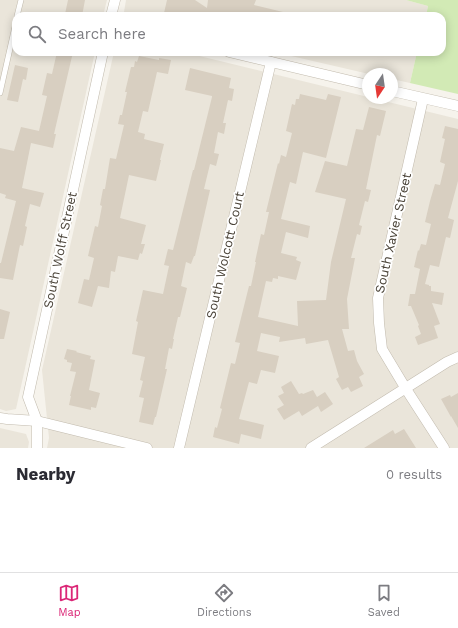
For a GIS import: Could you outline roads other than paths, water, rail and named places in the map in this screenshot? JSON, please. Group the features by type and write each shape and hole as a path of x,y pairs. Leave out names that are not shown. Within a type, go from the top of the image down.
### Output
{"street":[{"path":"112,12 115,0"},
{"name":"South Wolff Street","path":"37,448 37,421 28,396 102,56"},
{"path":"246,56 362,84"},
{"name":"South Wolcott Court","path":"179,448 271,62"},
{"path":"398,92 458,106"},
{"name":"South Xavier Street","path":"424,99 378,298 379,323 382,348 406,389 444,448"},
{"path":"310,448 458,357"},
{"path":"0,418 37,421 147,448"}],"lane":[{"path":"18,12 21,0"},
{"path":"0,93 12,40"}]}
